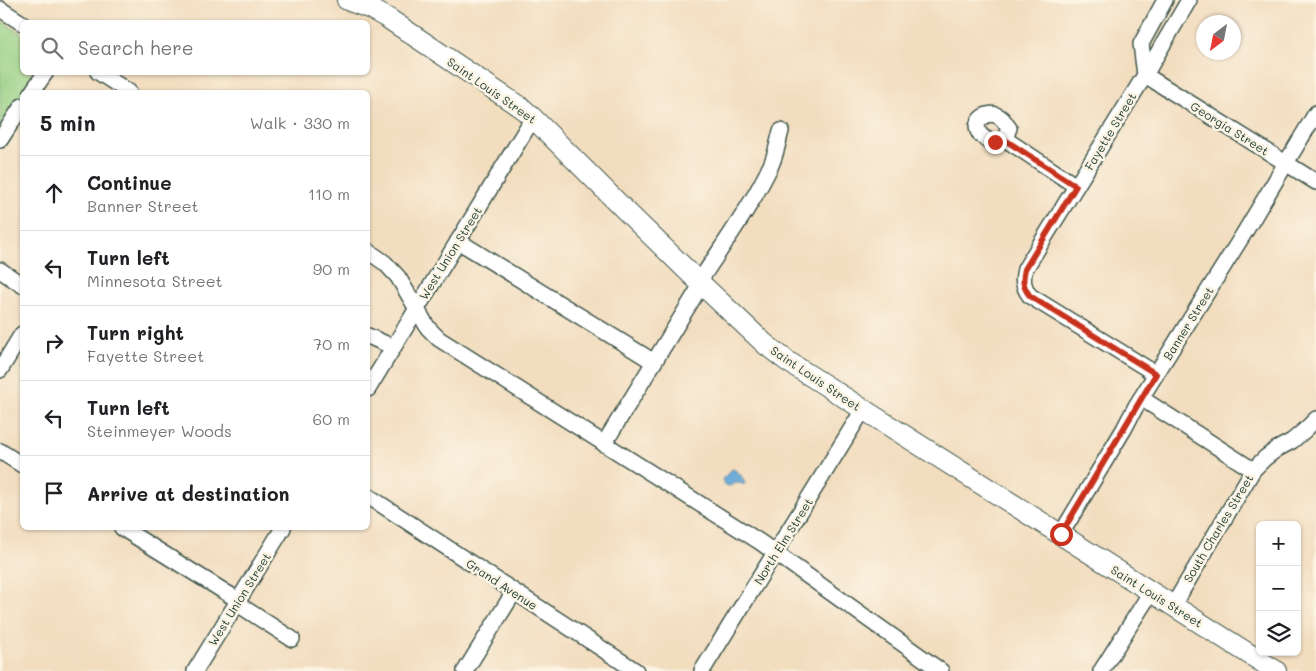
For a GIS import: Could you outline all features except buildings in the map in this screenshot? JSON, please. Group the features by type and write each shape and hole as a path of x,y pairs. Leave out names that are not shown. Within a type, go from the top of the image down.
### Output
{"main road":[{"name":"Saint Louis Street","path":"347,0 369,4 523,109 700,283 765,344 787,361 1272,670"}],"street":[{"path":"1145,74 1141,44 1165,0"},
{"name":"Fayette Street","path":"1156,374 1030,296 1025,289 1023,278 1025,269 1189,0"},
{"path":"0,9 20,23"},
{"name":"Georgia Street","path":"1145,74 1316,182"},
{"path":"33,90 44,75"},
{"path":"103,75 126,90"},
{"path":"0,140 20,109"},
{"name":"Banner Street","path":"1061,534 1141,398 1243,235 1316,113"},
{"name":"West Union Street","path":"370,386 533,118"},
{"path":"604,444 654,362 701,279 755,195 772,163 782,132"},
{"path":"1005,140 1076,186"},
{"path":"458,241 654,362"},
{"path":"370,252 385,263 398,277 428,328 439,339 776,553 941,671"},
{"path":"0,270 20,284"},
{"path":"0,370 20,337"},
{"path":"370,337 394,346"},
{"path":"1141,398 1253,470"},
{"name":"North Elm Street","path":"702,671 863,410"},
{"name":"South Charles Street","path":"1173,606 1253,470 1264,458 1292,440 1316,419"},
{"path":"0,451 20,464"},
{"name":"Grand Avenue","path":"370,497 636,671"},
{"path":"131,530 144,533 292,639"},
{"name":"West Union Street","path":"194,671 282,530"},
{"path":"470,669 514,592"},
{"path":"1102,671 1151,592"}],"green space":[{"path":"0,20 20,33 20,75 37,75 25,90 20,90 20,98 0,129"}],"water":[{"path":"732,469 741,476 745,482 744,485 739,483 730,486 724,485 722,479"}],"route":[{"path":"995,142 1005,140 1076,186 1025,269 1023,278 1025,289 1030,296 1156,374 1061,534"}]}
